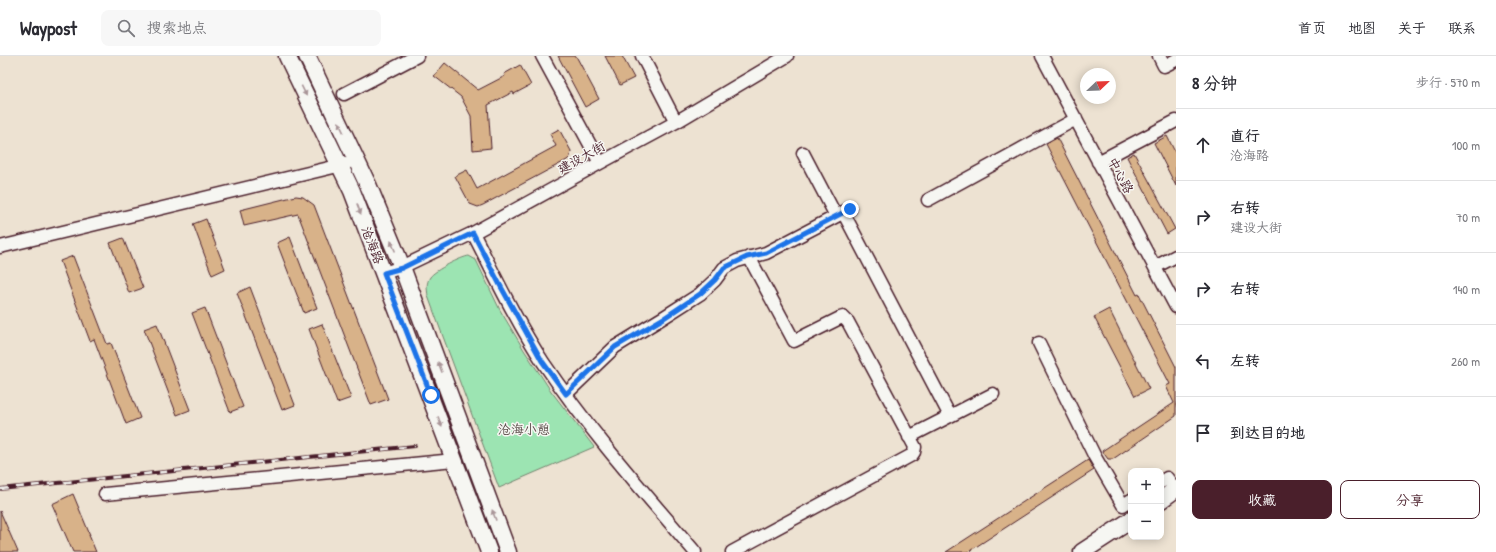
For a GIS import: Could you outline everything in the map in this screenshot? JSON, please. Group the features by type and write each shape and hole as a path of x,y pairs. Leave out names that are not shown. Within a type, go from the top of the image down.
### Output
{"main road":[{"name":"沧海路","path":"287,56 341,166 384,273 489,552"},
{"name":"沧海路","path":"307,56 357,161 402,268 508,552"},
{"path":"1164,499 1176,493"},
{"path":"1164,507 1176,493"},
{"path":"1082,552 1128,522"},
{"path":"1099,552 1128,532"}],"street":[{"path":"344,94 417,56"},
{"path":"542,56 600,163"},
{"path":"642,56 676,122"},
{"name":"建设大街","path":"384,273 402,268 473,233 676,122 787,56"},
{"name":"中心路","path":"1042,56 1176,307"},
{"path":"1159,56 1164,66 1176,60"},
{"path":"928,200 1076,120"},
{"path":"1098,162 1176,121"},
{"path":"803,153 843,212 950,416"},
{"path":"0,246 357,161"},
{"path":"566,394 615,347 664,318 700,294 715,280 724,268 737,261 766,253 843,212"},
{"path":"473,233 542,361 608,450 695,552"},
{"path":"1155,267 1176,256"},
{"path":"732,552 912,455 915,447 848,322 843,317 840,318 794,341 749,257"},
{"path":"1039,343 1095,457 1124,505 1128,502"},
{"path":"910,437 993,394"},
{"path":"106,494 454,460"},
{"path":"1164,480 1167,478 1176,493"}],"green space":[{"name":"沧海小憩","path":"469,256 476,260 500,310 524,350 551,391 594,447 499,488 428,296 427,286 430,277 433,274 448,264"}],"building":[{"path":"558,56 576,56 599,99 585,107"},
{"path":"605,56 622,56 634,78 620,85"},
{"path":"445,63 478,90 505,76 504,74 520,65 531,85 514,94 513,92 488,105 491,148 473,150 471,116 461,97 434,76"},
{"path":"559,129 571,151 570,157 567,160 483,205 478,207 470,204 455,176 467,170 477,189 556,146 550,134"},
{"path":"1167,136 1176,154 1176,186 1154,143"},
{"path":"1057,138 1137,295 1139,294 1176,367 1176,416 1113,459 1108,459 1102,451 1174,403 1166,386 1170,384 1046,144"},
{"path":"1134,153 1175,229 1167,234 1127,157"},
{"path":"296,196 303,197 314,205 388,399 371,405 298,214 244,226 240,210"},
{"path":"206,219 225,269 212,275 193,224"},
{"path":"290,237 317,308 304,313 277,243"},
{"path":"123,238 143,288 129,293 110,243"},
{"path":"73,256 107,344 111,343 140,418 126,424 94,339 90,341 60,261"},
{"path":"250,287 295,405 282,410 237,293"},
{"path":"205,308 243,407 230,412 192,313"},
{"path":"1109,309 1149,389 1135,396 1094,317"},
{"path":"157,324 190,410 177,415 144,329"},
{"path":"322,324 351,398 337,403 309,329"},
{"path":"1088,460 1094,470 968,552 946,552"},
{"path":"73,494 96,552 73,552 52,504"},
{"path":"0,511 18,552 0,552"}],"railway":[{"path":"0,489 415,446"}],"route":[{"path":"431,395 384,273 402,268 473,233 542,361 566,394 615,347 664,318 700,294 715,280 724,268 747,257 766,253 850,209"}]}
